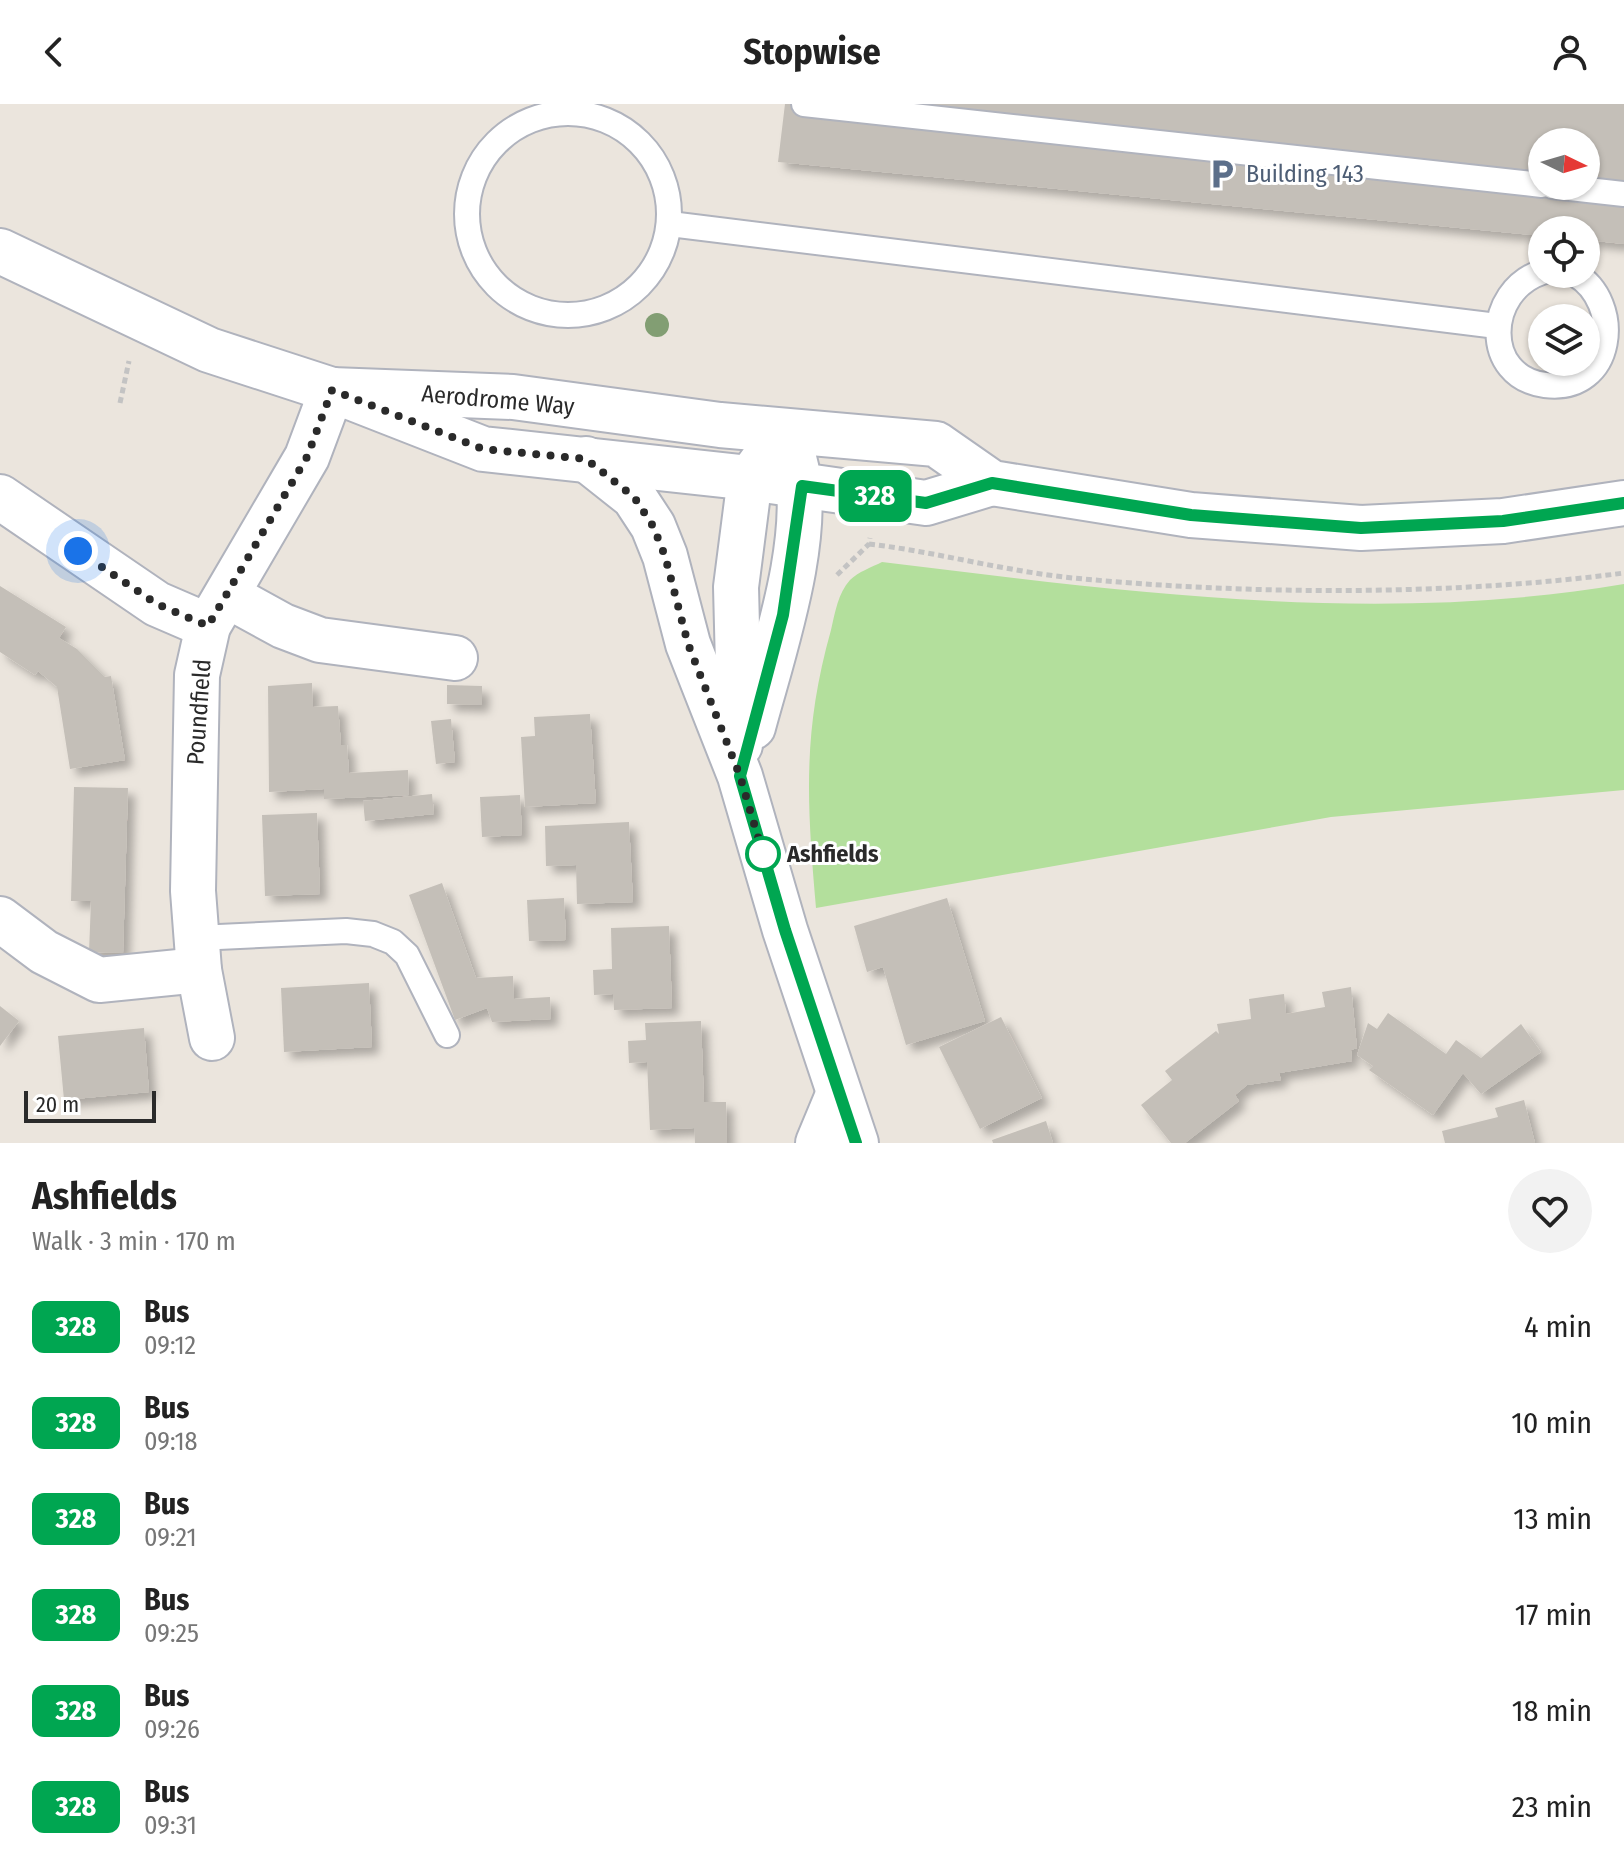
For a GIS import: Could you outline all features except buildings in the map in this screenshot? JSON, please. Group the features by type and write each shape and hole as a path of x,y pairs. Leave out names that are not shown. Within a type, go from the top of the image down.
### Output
{"street":[{"path":"0,251 209,350 332,390"},
{"name":"Aerodrome Way","path":"332,390 513,397 720,425 936,444 992,483 1191,515 1361,528 1503,521 1624,503"},
{"name":"Aerodrome Way","path":"332,390 483,449 750,478 926,503 992,483"},
{"name":"Poundfield","path":"212,1038 198,954 193,891 197,675 218,611 307,457 332,390"},
{"path":"740,776 736,587 750,478 786,429"},
{"path":"740,776 783,615 802,486 786,429"},
{"path":"586,459 634,497 653,526 665,556 688,644 740,776 838,1095 856,1143"},
{"path":"0,497 157,604 218,611 283,626 320,640 455,658"},
{"path":"0,919 44,952 99,980 198,954"},
{"path":"818,1143 838,1095"}],"lane":[{"path":"804,104 1528,183"},
{"path":"605,112 647,150 661,172 669,198 670,224 663,250 642,284 610,307 585,315 558,316 532,310 509,297 489,279 468,231 467,204 473,179 486,155 504,136 539,117 605,112"},
{"path":"1600,191 1624,194"},
{"path":"670,224 1497,326"},
{"path":"1528,276 1512,289 1501,306 1497,326 1500,346 1509,364 1524,377 1543,385 1563,386 1582,379 1599,367 1609,350 1619,327 1601,292 1595,288"},
{"path":"198,954 346,931 373,934 393,942 407,955 447,1035"}],"path":[{"path":"120,403 129,360"},
{"path":"835,577 869,544 1071,578 1253,587 1428,589 1554,582 1624,573"}],"green space":[{"path":"882,562 1160,593 1346,603 1439,602 1532,596 1624,584 1624,790 1331,817 816,908 809,801 815,702 843,591 853,577"}],"bus line":[{"name":"328","path":"856,1143 785,930 740,776 783,615 800,517 802,486 926,503 992,483 1191,515 1361,528 1503,521 1624,503"}],"place":[{"name":"Building 143","path":"1222,174"},
{"name":"Ashfields","path":"763,854"}],"route":[{"path":"78,551 157,604 208,626 307,457 332,390 483,449 586,459 634,497 653,526 665,556 688,644 740,776 763,854"}]}
